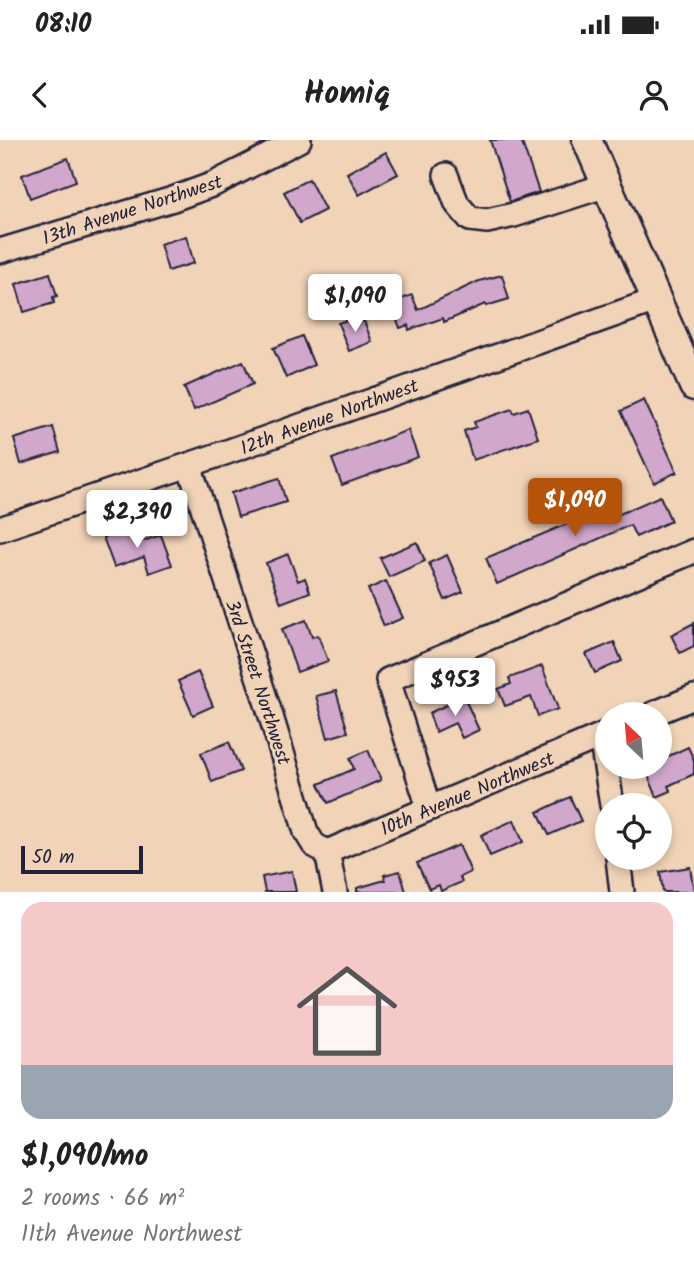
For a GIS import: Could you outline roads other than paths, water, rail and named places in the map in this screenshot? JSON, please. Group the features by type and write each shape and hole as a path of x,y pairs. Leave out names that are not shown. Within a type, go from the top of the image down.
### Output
{"main road":[{"path":"587,140 694,386"}],"street":[{"name":"13th Avenue Northwest","path":"0,251 204,188 299,140"},
{"path":"446,175 457,204 470,219 487,221 607,185"},
{"name":"12th Avenue Northwest","path":"0,528 189,465 656,300"},
{"name":"3rd Street Northwest","path":"189,465 306,832 314,845 327,852"},
{"path":"429,808 387,680 694,551"},
{"path":"672,706 694,697"},
{"name":"10th Avenue Northwest","path":"327,852 595,739"},
{"path":"327,852 335,892"},
{"path":"619,870 622,892"}]}
